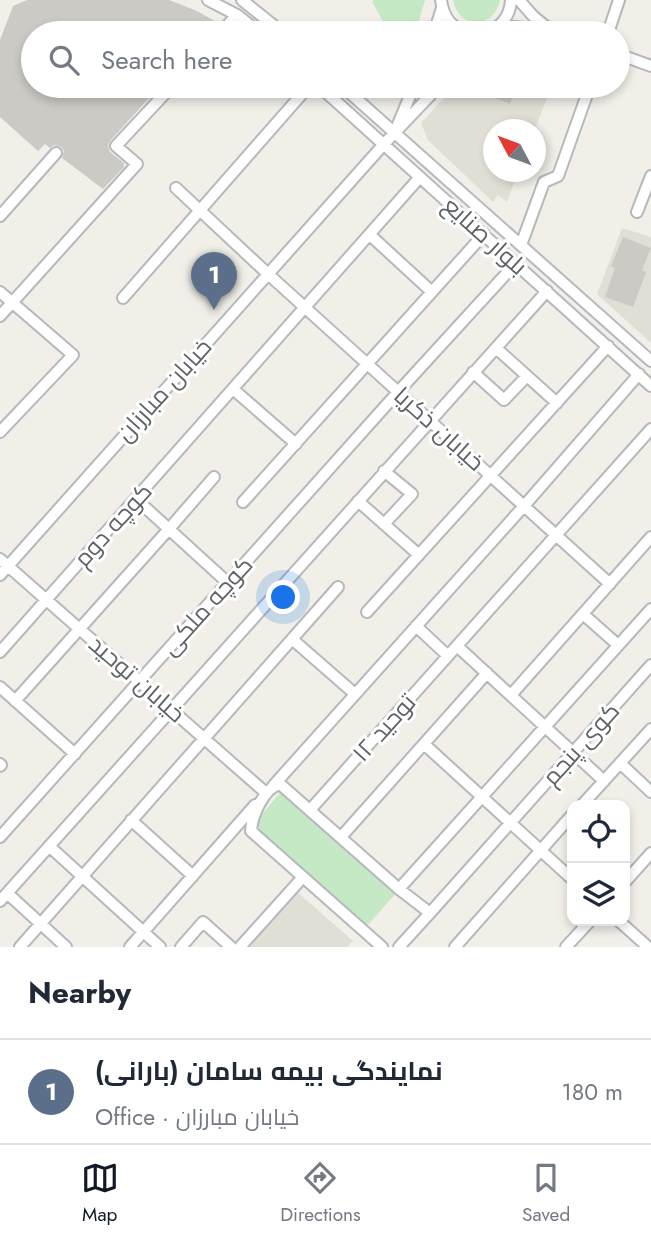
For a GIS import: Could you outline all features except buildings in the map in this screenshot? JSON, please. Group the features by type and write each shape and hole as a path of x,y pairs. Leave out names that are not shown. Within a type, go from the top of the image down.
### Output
{"street":[{"path":"208,0 245,21"},
{"path":"242,0 268,21"},
{"path":"257,0 266,19"},
{"path":"502,21 511,7 511,0"},
{"path":"612,21 619,0"},
{"path":"524,2 540,21"},
{"path":"437,21 442,4"},
{"path":"442,4 449,21"},
{"path":"231,21 237,15"},
{"path":"630,58 651,66"},
{"path":"0,316 137,164 116,146 161,98"},
{"path":"123,298 299,98"},
{"name":"بلوار صنایع","path":"332,98 651,386"},
{"name":"بلوار صنایع","path":"356,98 651,361"},
{"path":"394,132 409,98"},
{"path":"394,132 427,98"},
{"path":"521,245 544,182 558,176 586,98"},
{"name":"خیابان مبارزان","path":"2,567 394,132"},
{"path":"0,216 56,153"},
{"path":"637,212 651,176"},
{"name":"کوچه دوم","path":"0,652 420,177"},
{"name":"خیابان ذکریا","path":"176,188 305,309 610,584"},
{"path":"243,502 484,234"},
{"path":"370,235 432,292"},
{"name":"کوچه ملکی","path":"0,837 516,263"},
{"path":"66,947 40,923 4,897 547,291"},
{"path":"0,292 73,355 0,432"},
{"path":"368,612 608,346"},
{"path":"496,348 557,403"},
{"path":"474,372 504,400 527,376"},
{"path":"130,947 639,374"},
{"path":"233,389 296,444"},
{"name":"توحید ۱۲","path":"310,810 651,429"},
{"path":"384,471 412,494 384,524"},
{"path":"15,701 214,477"},
{"path":"136,499 228,583"},
{"path":"358,501 419,555"},
{"path":"511,695 651,537"},
{"name":"خیابان توحید","path":"2,567 46,600 204,738 270,789 281,784 399,889 430,913"},
{"path":"20,947 338,587"},
{"path":"399,889 651,609"},
{"path":"583,614 618,645"},
{"path":"416,626 448,656"},
{"path":"292,639 355,694"},
{"path":"457,646 604,781"},
{"name":"کوی پنجم","path":"430,913 651,665"},
{"path":"341,837 487,673"},
{"path":"0,687 75,754"},
{"path":"587,800 651,729"},
{"path":"424,744 567,874"},
{"path":"620,763 651,792"},
{"path":"270,789 252,821 251,831 303,877 368,943 382,947"},
{"path":"131,820 193,876"},
{"path":"460,945 567,821"},
{"path":"49,846 160,947"},
{"path":"630,876 651,853"},
{"path":"240,947 303,877"},
{"path":"399,947 430,913"},
{"path":"181,947 203,922 230,947"},
{"path":"566,947 585,926"},
{"path":"625,926 648,947"}],"shaded area":[{"path":"444,98 547,98 539,119 483,119 483,182 514,182 507,202 498,195 493,202 428,140 421,123"},
{"path":"622,228 651,237 651,343 597,294"},
{"path":"297,892 353,941 347,947 249,947"}],"green space":[{"path":"425,0 419,21 383,21 372,2"},
{"path":"453,0 500,0 497,10 484,21 469,21 456,10"},
{"path":"280,793 285,793 397,892 365,928 254,829 254,824"}],"place":[{"name":"نمایندگی بیمه سامان (بارانی)","path":"214,310"}]}
